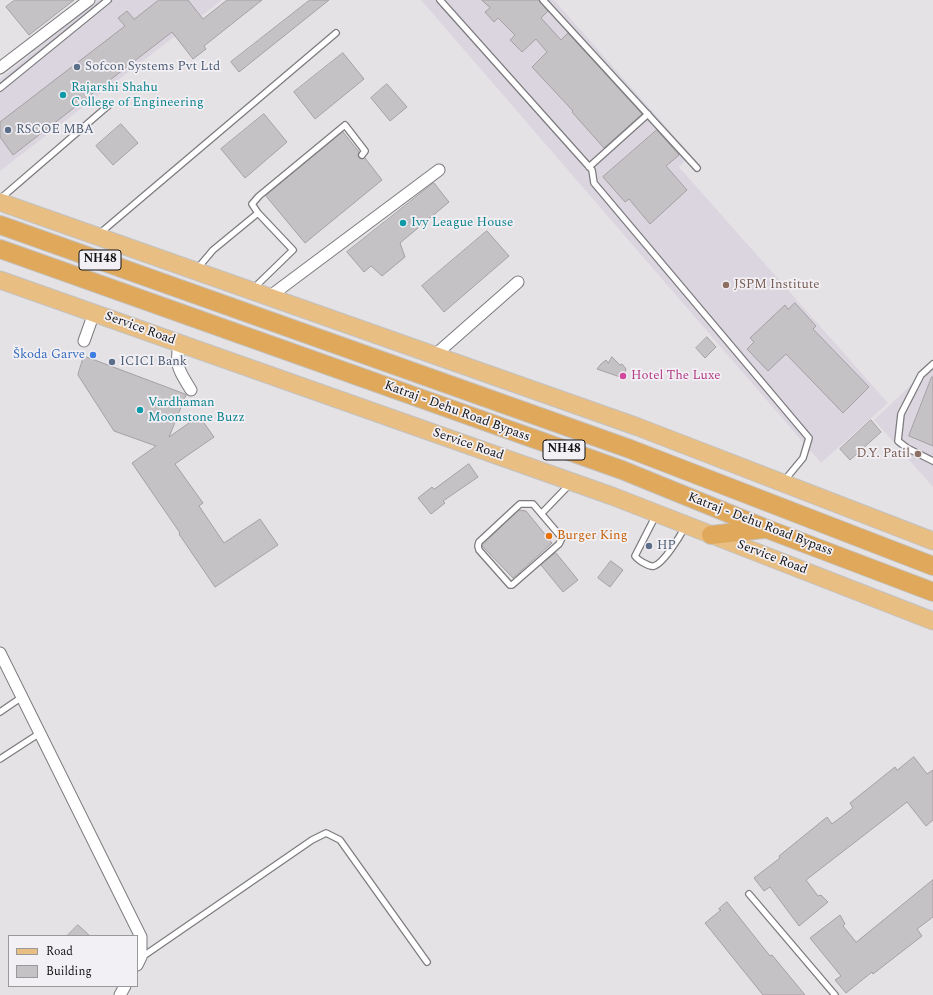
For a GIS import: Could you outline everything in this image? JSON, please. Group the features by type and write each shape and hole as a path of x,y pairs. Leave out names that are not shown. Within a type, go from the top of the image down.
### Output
{"highway":[{"name":"Katraj - Dehu Road Bypass","path":"0,225 630,449 933,566"},
{"name":"Katraj - Dehu Road Bypass","path":"0,249 622,470 933,592"},
{"path":"711,535 767,528"}],"main road":[{"path":"0,200 97,236 638,427 933,542"},
{"name":"Service Road","path":"0,280 572,482 933,620"}],"street":[{"path":"0,68 88,0"},
{"path":"263,295 439,170"},
{"path":"435,355 518,282"},
{"path":"84,341 94,313"},
{"path":"179,343 177,365 191,390"},
{"path":"0,653 141,937 139,961"}],"lane":[{"path":"0,88 108,0"},
{"path":"440,0 592,170 594,183 809,438 803,458 782,483"},
{"path":"543,0 698,168"},
{"path":"97,236 336,33"},
{"path":"0,200 109,105"},
{"path":"589,167 648,114"},
{"path":"263,295 258,284 293,250 258,213 252,204 259,196 345,125 366,151 362,155"},
{"path":"196,271 214,250 258,213"},
{"path":"933,364 921,375 901,414 898,441 907,448 933,461"},
{"path":"542,513 572,482"},
{"path":"520,504 533,504 542,513 562,538 562,541 512,586 479,550 479,542 520,504"},
{"path":"657,514 635,556 636,559 650,566 656,566 662,560 677,541 686,525"},
{"path":"0,712 22,698"},
{"path":"0,759 40,733"},
{"path":"139,961 312,840 326,833 340,840 426,962"},
{"path":"749,894 835,995"}],"shaded area":[{"path":"97,0 222,0 0,171 0,79"},
{"name":"JSPM Institute","path":"421,0 554,0 691,155 679,167 888,403 821,463"},
{"name":"D.Y. Patil","path":"933,364 933,487 874,420"}],"building":[{"path":"15,0 74,0 29,35 6,7"},
{"name":"Rajarshi Shahu College of Engineering","path":"159,0 188,0 203,19 227,0 262,0 204,46 206,49 193,59 172,32 13,155 0,137 0,122 125,26 118,18 127,11 134,19"},
{"path":"310,0 329,0 239,72 231,62"},
{"path":"482,0 539,0 548,11 541,18 561,40 568,33 642,114 604,148 572,112 573,111 532,67 547,52 536,39 522,52 510,40 515,35 498,18 494,22 485,12 490,8"},
{"path":"343,53 364,79 315,119 294,92"},
{"path":"387,84 407,107 390,121 371,98"},
{"path":"264,114 287,142 245,178 221,149"},
{"path":"121,124 138,143 113,165 96,146"},
{"path":"657,130 679,155 666,166 687,190 650,224 629,199 625,202 603,177"},
{"path":"343,132 359,152 359,158 365,158 382,180 305,243 266,196"},
{"name":"Ivy League House","path":"434,183 449,202 400,243 405,257 382,276 371,266 364,272 347,252"},
{"path":"487,231 509,256 444,312 422,286"},
{"path":"795,303 816,326 813,329 869,387 843,413 786,354 768,371 747,349 754,342 750,338 785,305 788,309"},
{"path":"707,337 716,347 705,358 696,348"},
{"path":"84,356 185,394 186,395 169,437 199,416 214,437 175,464 203,503 199,506 224,543 260,519 278,545 215,587 132,463 156,446 114,431 78,375"},
{"path":"612,357 626,369 623,378 597,369 606,360 608,363"},
{"path":"933,377 933,446 909,436"},
{"path":"871,420 881,432 850,460 840,449"},
{"path":"469,464 478,477 443,501 445,503 431,514 418,498 432,487 434,489"},
{"path":"519,510 526,511 552,543 513,578 482,546"},
{"path":"556,553 578,580 563,592 541,565"},
{"path":"611,561 623,570 610,587 598,578"},
{"path":"914,757 927,774 933,770 933,820 926,826 907,802 806,880 818,896 821,895 828,902 799,926 770,887 764,891 754,878 780,858 779,856 827,817 832,824 853,808 850,803 895,767 897,770"},
{"path":"933,880 933,917 917,929 922,936 846,993 835,980 841,976 810,938 840,915 845,924 843,926 856,942"},
{"path":"727,902 770,956 772,955 805,995 763,995 705,923 721,910 719,909"},
{"path":"78,925 89,935 68,935"}],"place":[{"name":"Sofcon Systems Pvt Ltd","path":"77,67"},
{"name":"Rajarshi Shahu College of Engineering","path":"63,95"},
{"name":"RSCOE MBA","path":"8,130"},
{"name":"Ivy League House","path":"403,223"},
{"name":"JSPM Institute","path":"726,285"},
{"name":"Škoda Garve","path":"93,355"},
{"name":"ICICI Bank","path":"112,362"},
{"name":"Hotel The Luxe","path":"623,376"},
{"name":"Vardhaman Moonstone Buzz","path":"140,410"},
{"name":"D.Y. Patil","path":"918,454"},
{"name":"Burger King","path":"549,536"},
{"name":"HP","path":"649,546"}]}
